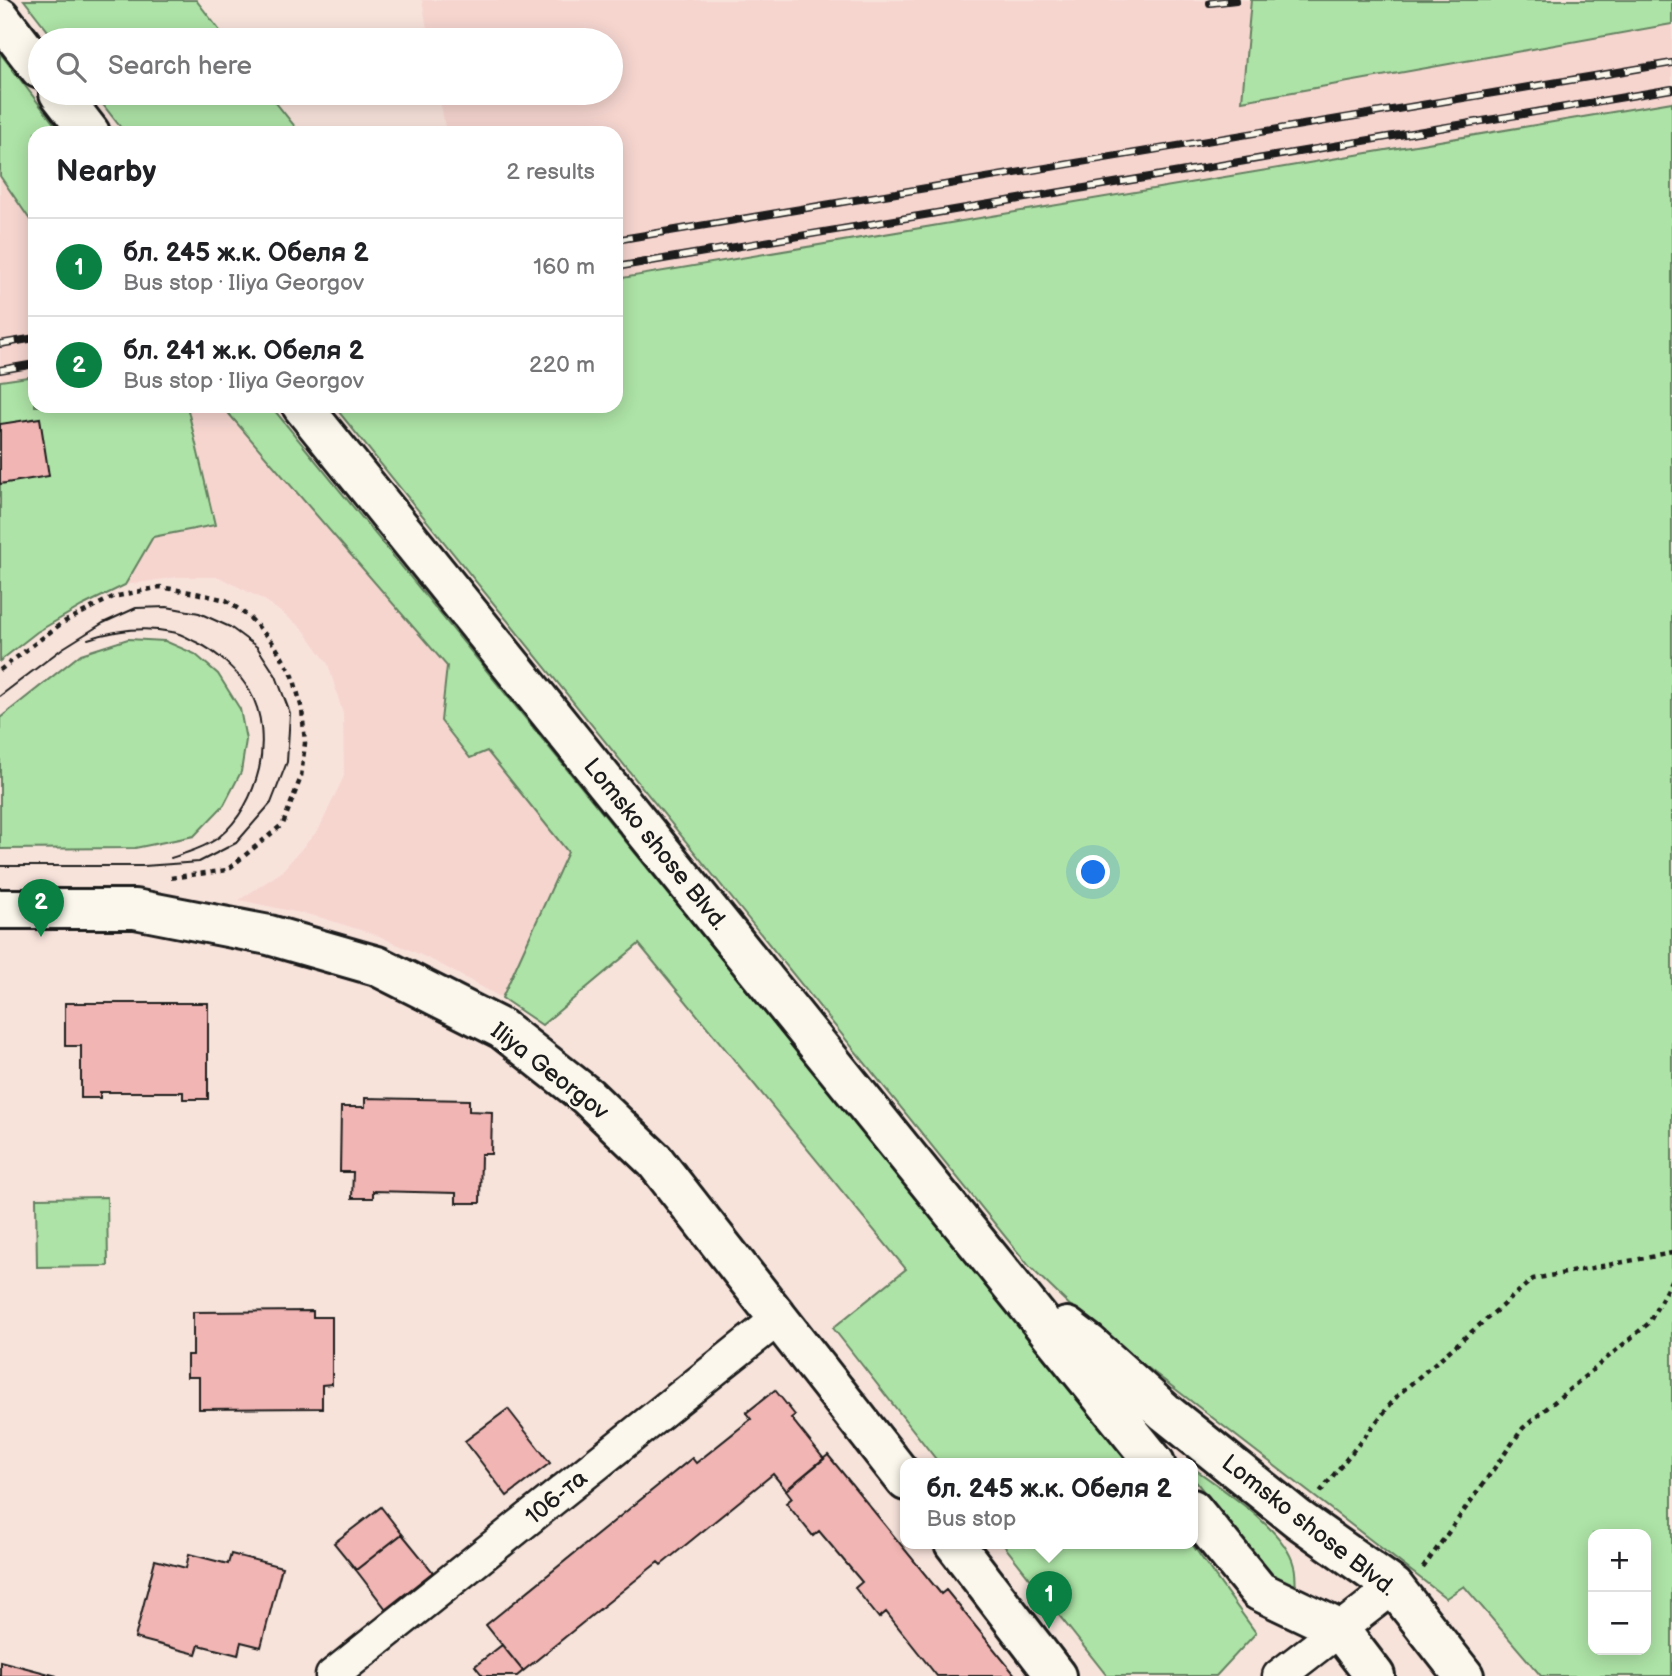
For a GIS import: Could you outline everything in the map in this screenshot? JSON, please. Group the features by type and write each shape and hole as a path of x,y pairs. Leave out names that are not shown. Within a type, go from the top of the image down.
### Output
{"main road":[{"path":"0,17 28,53"},
{"path":"68,105 85,126"},
{"name":"Lomsko shose Blvd.","path":"308,413 1151,1458"},
{"name":"Iliya Georgov","path":"0,909 135,909 269,935 377,966 502,1029 587,1096 655,1161 900,1475"},
{"name":"Lomsko shose Blvd.","path":"1010,1283 1088,1343 1166,1413 1298,1519 1394,1587 1464,1676"},
{"path":"1198,1516 1259,1591 1339,1629 1375,1676"},
{"path":"959,1549 1056,1676"}],"street":[{"name":"106-та","path":"332,1676 779,1318"},
{"path":"1279,1676 1394,1587"}],"path":[{"path":"0,670 62,623 113,597 160,587 226,600 249,617 274,644 293,676 302,709 305,743 301,777 283,824 227,870 167,879"},
{"path":"1298,1519 1398,1395 1533,1279 1672,1253"},
{"path":"1394,1587 1417,1576 1523,1428 1649,1323 1672,1279"}],"shaded area":[{"path":"422,0 1672,0 1672,102 623,278 623,126 445,126 441,105 623,105 623,28 427,28"},
{"path":"0,176 28,217 28,377 0,381"},
{"path":"189,413 228,413 447,666 442,721 487,751 568,852 502,998 436,962 379,936 319,917 239,900 280,873 319,829 344,776 343,714 328,664 303,629 266,601 219,577 178,577 125,585 153,537 215,525"}],"green space":[{"path":"24,0 196,0 218,28 46,28"},
{"path":"1251,0 1672,0 1672,24 1242,101"},
{"path":"0,53 28,90 28,105 40,105 56,126 28,126 28,217 0,176"},
{"path":"1672,102 1672,1676 1541,1676 1464,1586 1446,1598 1082,1317 1029,1266 340,413 623,413 623,278"},
{"path":"103,105 278,105 294,126 120,126"},
{"path":"28,377 28,413 189,413 215,525 153,537 125,585 37,632 0,661 0,381"},
{"path":"228,413 277,413 1128,1458 935,1458 833,1328 906,1269 639,944 542,1025 502,998 568,852 487,751 470,758 441,721 447,666"},
{"path":"128,639 165,641 195,654 218,674 240,709 246,740 241,772 224,805 194,836 135,848 0,849 0,718 81,654"},
{"path":"107,1197 108,1266 37,1267 36,1198"},
{"path":"1198,1471 1266,1524 1288,1552 1294,1566 1296,1588 1274,1579 1198,1484"},
{"path":"1007,1549 1195,1549 1256,1633 1216,1676 1107,1676"}],"building":[{"path":"40,418 49,476 0,484 0,424"},
{"path":"65,1003 208,1003 208,1099 183,1099 183,1092 100,1092 100,1098 81,1098 81,1046 65,1046"},
{"path":"365,1098 469,1100 469,1111 492,1112 491,1154 481,1154 480,1203 456,1203 456,1193 373,1191 373,1198 352,1198 353,1172 340,1172 341,1107 365,1107"},
{"path":"313,1311 313,1317 332,1317 332,1384 322,1385 322,1408 199,1409 199,1377 187,1377 187,1355 193,1355 193,1312"},
{"path":"775,1390 795,1415 791,1418 824,1459 786,1490 773,1474 661,1565 658,1562 523,1671 486,1625 692,1458 696,1463 751,1419 746,1413"},
{"path":"508,1409 550,1463 507,1496 465,1441"},
{"path":"828,1455 900,1544 900,1549 904,1549 941,1594 946,1590 1016,1676 937,1676 886,1612 879,1618 855,1588 862,1582 819,1531 813,1536 786,1503 792,1498 786,1490"},
{"path":"381,1507 402,1534 356,1570 334,1543"},
{"path":"402,1534 433,1572 386,1609 356,1570"},
{"path":"189,1554 228,1564 231,1554 282,1567 261,1647 241,1642 238,1655 199,1645 196,1654 135,1638 155,1560 186,1568"},
{"path":"502,1645 523,1671 517,1676 483,1676 475,1666"},
{"path":"0,1661 57,1676 0,1676"}],"tram line":[{"path":"0,696 63,648 103,623 136,608 167,607 199,613 230,627 257,647 276,676 290,713 287,762 271,803 236,843 199,862 144,866 0,866"},
{"path":"88,639 108,633 140,629 178,633 204,646 226,663 245,684 258,710 262,750 259,769 245,806 219,837 202,847 171,858"}],"railway":[{"path":"1210,3 1236,0"},
{"path":"623,239 1672,63"},
{"path":"623,266 1672,89"},
{"path":"0,344 28,339"},
{"path":"0,370 28,365"}],"place":[{"name":"бл. 241 ж.к. Обеля 2","path":"41,937"},
{"name":"бл. 245 ж.к. Обеля 2","path":"1049,1629"}]}
